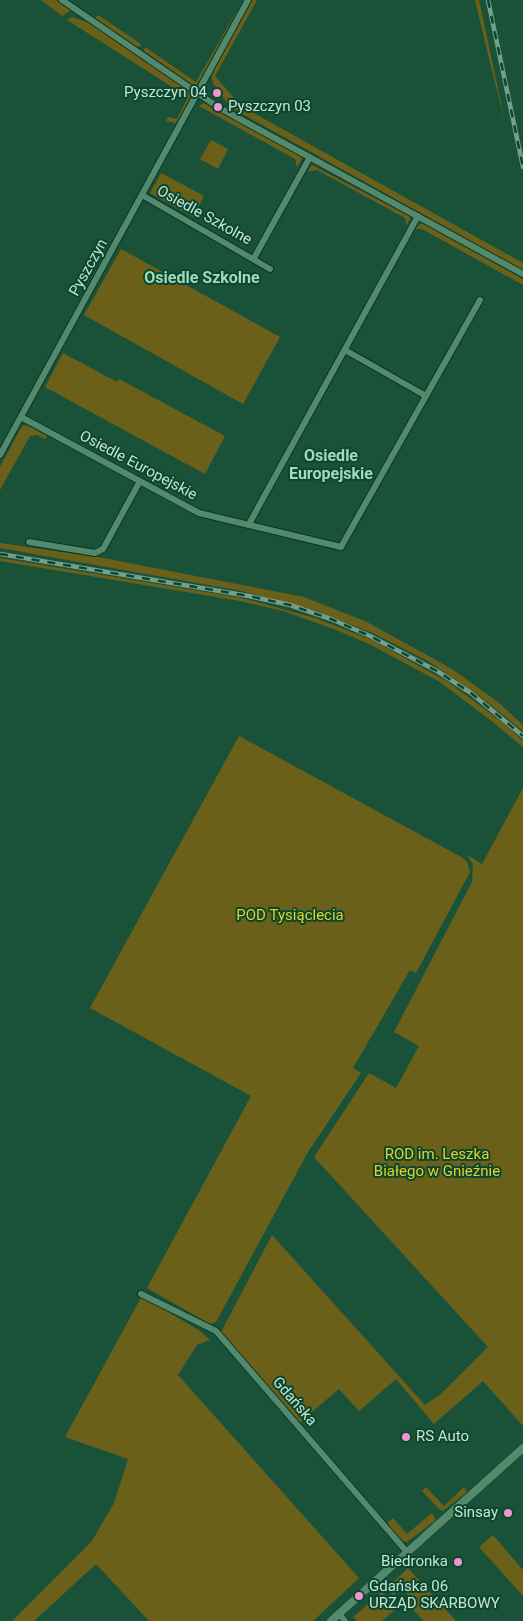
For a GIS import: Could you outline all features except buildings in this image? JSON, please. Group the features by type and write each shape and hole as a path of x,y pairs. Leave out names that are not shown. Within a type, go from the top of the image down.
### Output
{"street":[{"path":"62,0 218,106 523,274"},
{"name":"Pyszczyn","path":"0,454 199,93 248,0"},
{"name":"Osiedle Szkolne","path":"254,258 310,157"},
{"name":"Osiedle Szkolne","path":"142,195 254,258 270,269"},
{"path":"249,524 418,216"},
{"name":"Osiedle Europejskie","path":"21,417 199,513 341,547 480,300"},
{"path":"345,350 426,396"},
{"path":"29,542 95,553 103,549 140,481"},
{"name":"Gdańska","path":"141,1294 216,1331 407,1552"},
{"path":"331,1621 522,1452"},
{"path":"339,1614 345,1621"}],"green space":[{"path":"41,0 56,0 71,10 62,16"},
{"path":"243,0 202,79 197,85 193,85 144,51 145,47 196,82"},
{"path":"252,0 257,0 215,76 241,106 523,263 523,270 230,107 213,83 211,75"},
{"path":"475,0 479,0 505,121 491,67"},
{"path":"98,15 141,44 140,46 137,47 95,19"},
{"path":"72,17 89,23 191,92 191,100 176,123 166,121 168,117 177,119 188,97 67,20"},
{"path":"204,103 302,156 297,167 295,159 199,106"},
{"path":"211,140 228,149 218,169 200,159"},
{"path":"312,165 409,216 410,219 407,225 405,218 317,170 308,172"},
{"path":"161,173 204,196 193,217 150,193"},
{"path":"422,223 523,279 523,285 422,229 414,229"},
{"path":"121,249 280,337 243,404 84,315"},
{"path":"63,353 117,382 119,379 225,436 205,474 45,387"},
{"path":"27,425 47,436 45,439 37,435 30,436 0,490 0,467 22,426"},
{"path":"0,543 103,558 304,597 367,622 452,669 498,702 523,725 523,731 481,697 428,661 375,634 317,611 242,591 0,548"},
{"path":"0,558 242,598 315,618 372,640 448,682 506,725 523,741 523,747 440,682 371,645 334,629 283,611 240,601 0,561"},
{"name":"POD Tysiąclecia","path":"239,736 463,858 467,862 470,872 416,973 410,970 353,1068 361,1073 308,1152 216,1322 210,1324 147,1288 251,1096 90,1008"},
{"name":"ROD im. Leszka Białego w Gnieźnie","path":"523,788 523,1426 483,1381 434,1424 396,1379 359,1411 339,1389 298,1424 219,1336 272,1235 425,1405 441,1394 488,1347 314,1157 369,1073 396,1088 419,1046 394,1032 472,882 473,864 467,855 482,864"},
{"path":"142,1296 200,1331 210,1340 197,1345 178,1375 359,1578 313,1621 149,1621 96,1564 34,1621 12,1621 92,1541 114,1503 128,1459 65,1437"},
{"path":"426,1487 444,1506 464,1487 467,1492 443,1511 422,1491"},
{"path":"432,1513 436,1520 407,1542 400,1540 386,1524 393,1518 407,1534"},
{"path":"493,1535 523,1570 523,1596 479,1547"},
{"path":"408,1568 456,1621 424,1621 408,1604 412,1600 403,1590 393,1595 386,1589"},
{"path":"382,1592 398,1607 382,1621 357,1621 353,1617"}],"railway":[{"path":"488,0 523,167"},
{"path":"0,554 249,596 290,605 331,619 370,636 437,671 471,693 523,736"}],"place":[{"name":"Pyszczyn 04","path":"217,93"},
{"name":"Pyszczyn 03","path":"218,107"},
{"name":"RS Auto","path":"406,1437"},
{"name":"Sinsay","path":"508,1513"},
{"name":"Biedronka","path":"458,1562"},
{"name":"Gdańska 06 URZĄD SKARBOWY","path":"359,1596"}],"district":[{"name":"Osiedle Szkolne","path":"202,279"},
{"name":"Osiedle Europejskie","path":"331,466"}]}
